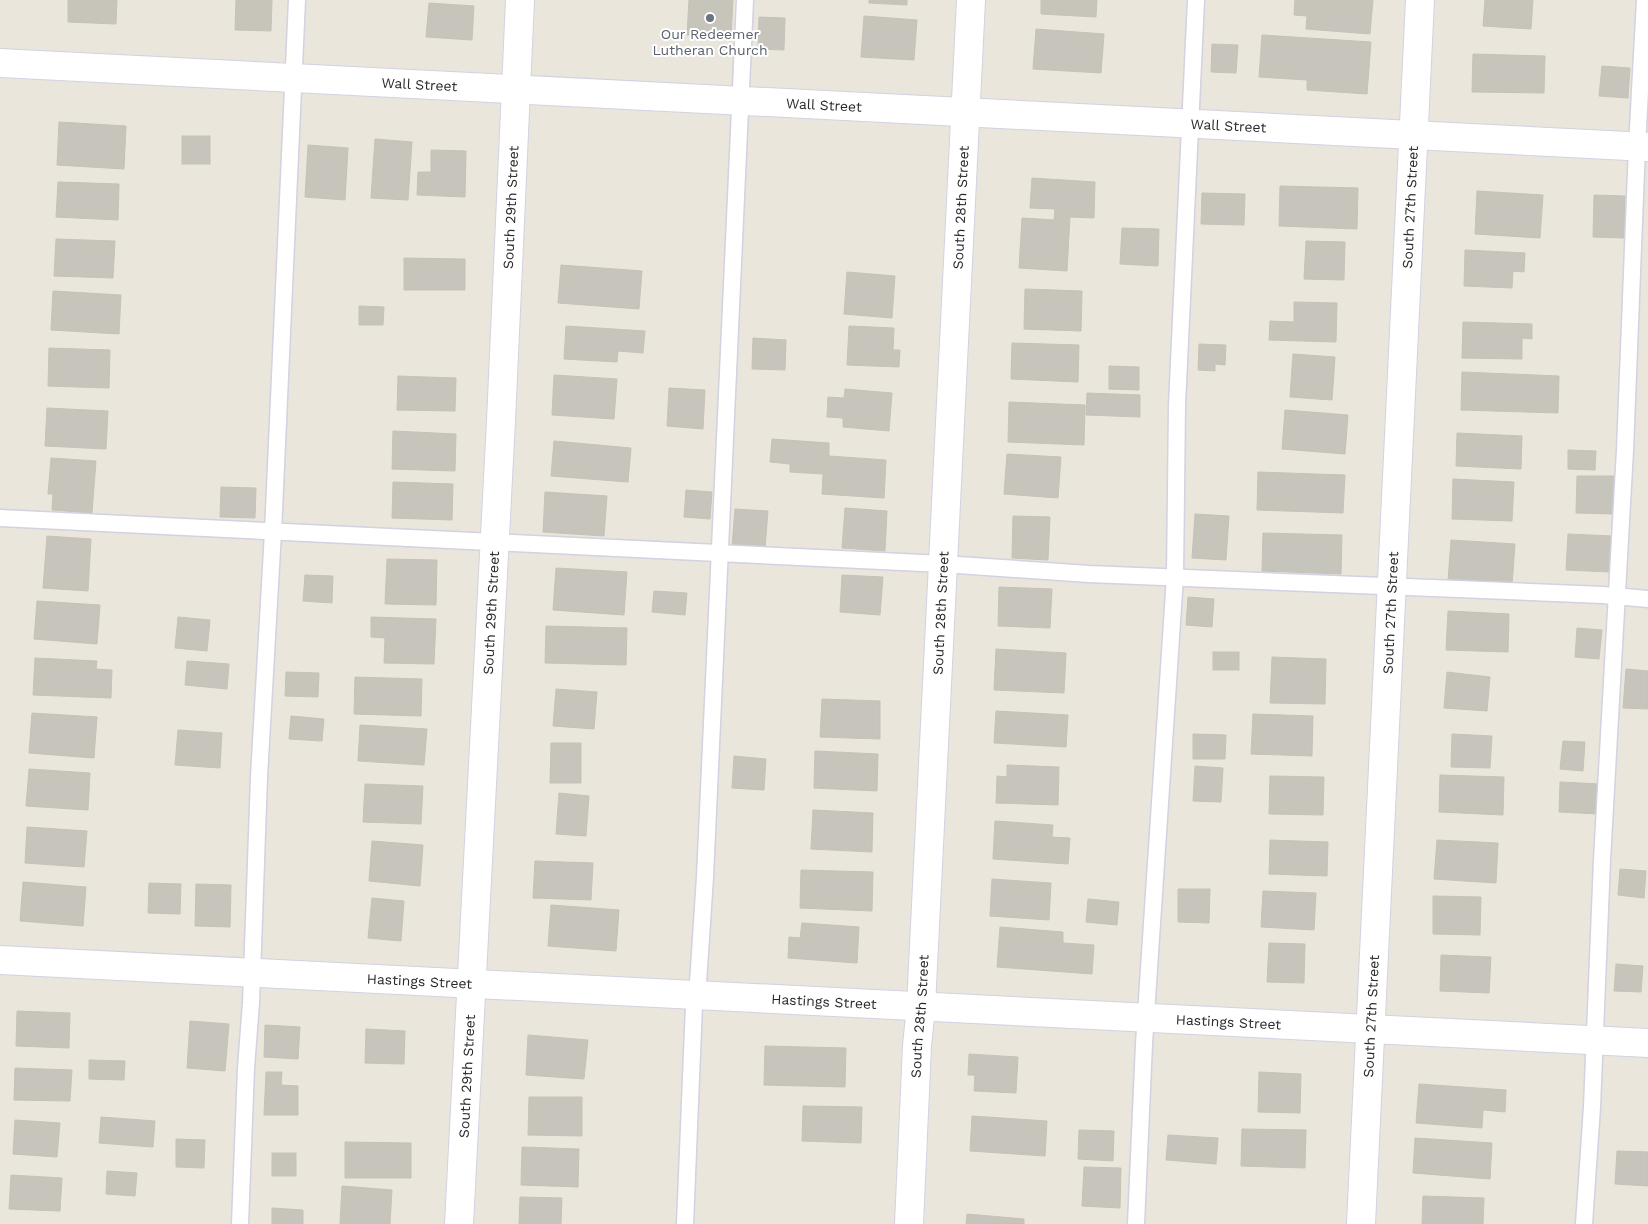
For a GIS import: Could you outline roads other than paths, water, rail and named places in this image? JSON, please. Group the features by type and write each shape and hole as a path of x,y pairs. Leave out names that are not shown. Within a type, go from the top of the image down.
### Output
{"street":[{"name":"South 29th Street","path":"459,1224 520,0"},
{"name":"South 28th Street","path":"909,1224 971,0"},
{"name":"South 27th Street","path":"1361,1224 1420,0"},
{"name":"Wall Street","path":"0,63 1643,146"},
{"name":"Hastings Street","path":"0,960 1648,1044"}],"lane":[{"path":"240,1224 246,1068 251,1003 259,777 273,532 297,0"},
{"path":"685,1224 696,995 705,877 745,0"},
{"path":"1136,1224 1146,1019 1175,577 1177,405 1196,0"},
{"path":"1584,1224 1595,1041 1602,860 1616,596 1643,146 1645,0"},
{"path":"0,518 943,564 1090,574 1616,596 1648,599"}],"place":[{"name":"Our Redeemer Lutheran Church","path":"710,18"}]}
